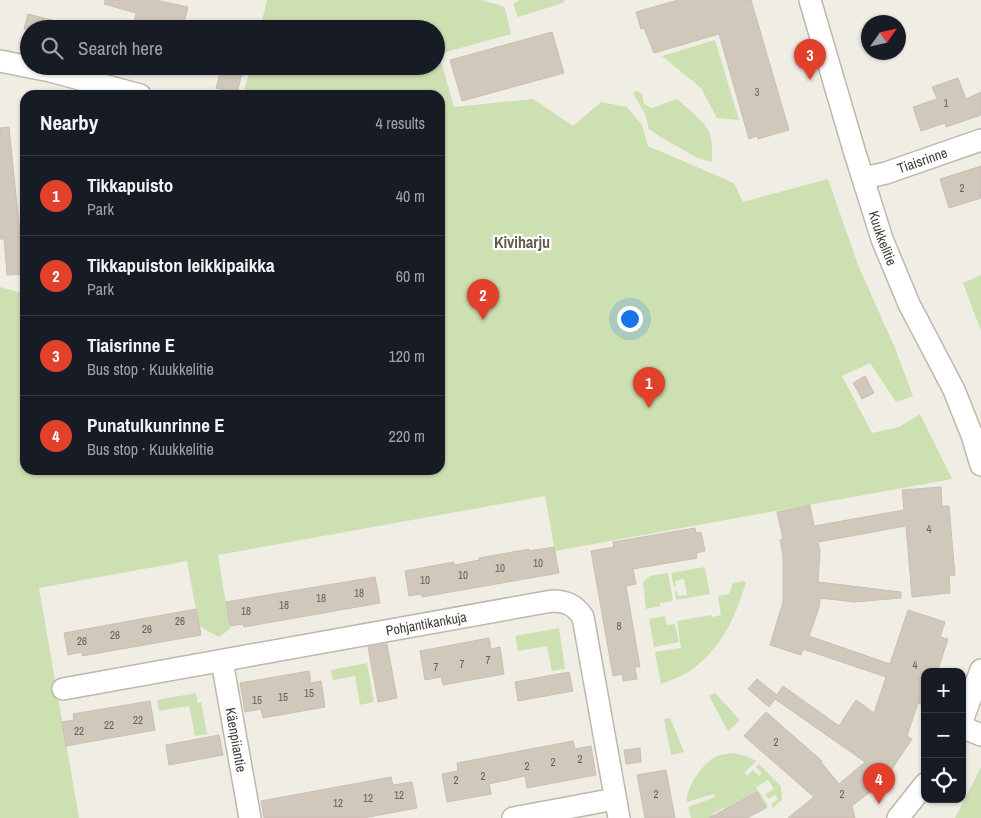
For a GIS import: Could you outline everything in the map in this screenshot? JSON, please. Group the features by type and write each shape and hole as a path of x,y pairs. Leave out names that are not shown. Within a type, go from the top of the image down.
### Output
{"street":[{"name":"Kuukkelitie","path":"810,0 882,239 909,304 954,390 972,435 981,465"},
{"path":"0,61 20,65"},
{"path":"65,75 121,90"},
{"name":"Tiaisrinne","path":"864,178 886,173 981,140"},
{"name":"Pohjantikankuja","path":"63,689 552,601 567,602 574,606 583,617 617,809"},
{"name":"Käenpiiantie","path":"222,661 250,818"},
{"path":"965,713 981,670"},
{"path":"966,729 981,736"},
{"path":"898,818 921,789"},
{"path":"513,818 617,809"}],"green space":[{"path":"267,0 483,0 505,8 511,34 445,52 445,20 262,20"},
{"path":"519,0 565,0 563,3 518,17 513,4"},
{"path":"715,40 739,120 717,118 701,88 662,56"},
{"path":"249,75 445,75 454,107 533,99 573,126 601,102 627,107 642,125 648,146 734,183 743,202 828,179 858,265 895,348 913,396 896,402 870,363 842,376 872,433 899,427 920,414 952,479 555,551 545,496 218,555 230,629 219,637 199,626 187,561 39,588 79,818 0,818 0,287 20,293 20,475 445,475 445,90 244,90"},
{"path":"637,91 642,94 644,104 652,108 677,99 695,115 710,134 712,162 698,158 649,129 645,114 633,93"},
{"path":"981,275 981,331 963,283"},
{"path":"705,567 710,594 676,600 675,591 677,591 678,596 687,595 684,579 675,581 676,586 674,586 671,573"},
{"path":"668,573 673,601 660,603 660,606 646,609 643,582 650,576"},
{"path":"746,582 738,606 721,640 705,659 691,670 661,684 655,652 681,648 677,621 721,615 718,596 729,594 733,583"},
{"path":"665,616 667,625 675,624 679,642 654,647 649,619"},
{"path":"559,628 565,669 552,671 547,646 518,651 515,636"},
{"path":"367,663 374,702 360,705 355,676 333,680 331,670"},
{"path":"196,693 198,703 201,702 207,734 195,736 189,706 159,711 157,700"},
{"path":"715,693 740,720 728,731 709,696"},
{"path":"670,718 684,752 671,755 664,719"},
{"path":"734,753 756,761 745,772 747,776 753,770 759,776 762,773 756,767 759,764 781,786 782,800 773,808 771,804 778,799 775,795 768,799 765,794 774,789 768,780 756,787 768,806 766,808 757,792 713,814 715,818 691,818 688,807 715,797 714,794 687,802 689,790 696,776 712,759 719,755"},
{"path":"981,767 981,818 955,818 963,803 966,803 966,796"}],"building":[{"path":"105,0 156,0 188,7 185,20 135,20 136,13 104,4"},
{"path":"678,0 751,0 789,130 758,139 757,136 749,139 719,34 654,53 644,28 641,29 636,12"},
{"path":"28,14 51,20 26,20"},
{"path":"552,32 564,73 462,101 450,60"},
{"path":"220,75 242,75 238,90 216,88"},
{"path":"958,78 966,99 981,92 981,115 946,127 945,123 921,131 913,107 937,99 932,87"},
{"path":"9,127 20,235 20,274 7,275 4,239 0,239 0,128"},
{"path":"981,166 981,198 949,208 940,179"},
{"path":"865,376 874,393 862,399 853,383"},
{"path":"941,487 942,506 949,506 955,575 949,576 950,593 912,597 906,526 818,542 820,551 818,582 901,592 901,598 855,602 820,598 819,608 809,636 890,664 908,610 945,622 940,637 948,639 938,668 921,668 921,704 918,703 907,736 912,739 884,781 852,806 855,818 788,818 814,797 744,736 766,712 822,761 839,784 865,762 775,699 769,707 748,689 757,679 777,695 783,686 839,726 856,700 874,713 886,677 803,649 801,655 770,645 783,602 783,555 780,540 783,539 777,512 810,505 814,526 904,510 902,490"},
{"path":"695,528 696,533 701,532 705,551 696,553 697,558 633,569 636,584 626,586 640,667 635,667 637,679 623,681 622,674 613,676 591,551 614,547 613,542"},
{"path":"554,547 559,573 422,597 421,594 409,596 405,571 454,562 455,565 479,560 479,558 529,549 529,551"},
{"path":"375,577 380,603 244,627 243,624 230,626 226,602"},
{"path":"196,609 201,635 82,656 82,652 68,655 64,633"},
{"path":"489,638 491,649 500,647 504,674 443,685 441,677 425,680 420,651"},
{"path":"387,644 397,698 378,702 368,647"},
{"path":"309,671 311,683 321,681 325,707 263,718 261,709 245,712 240,683"},
{"path":"569,672 573,691 518,701 515,682"},
{"path":"150,701 155,730 66,746 62,722 74,720 73,714"},
{"path":"219,735 223,755 169,765 166,745"},
{"path":"573,741 575,749 591,746 596,775 527,788 525,776 489,784 491,794 447,802 442,774 458,771 457,763"},
{"path":"640,748 641,762 626,764 624,750"},
{"path":"666,770 675,818 645,818 637,775"},
{"path":"391,777 393,785 412,782 417,808 363,818 264,818 261,801"},
{"path":"757,792 766,808 747,818 709,818"}],"place":[{"name":"Tiaisrinne E","path":"810,80"},
{"name":"Tikkapuiston leikkipaikka","path":"483,320"},
{"name":"Tikkapuisto","path":"649,408"},
{"name":"Punatulkunrinne E","path":"879,804"}],"district":[{"name":"Kiviharju","path":"522,242"}]}
